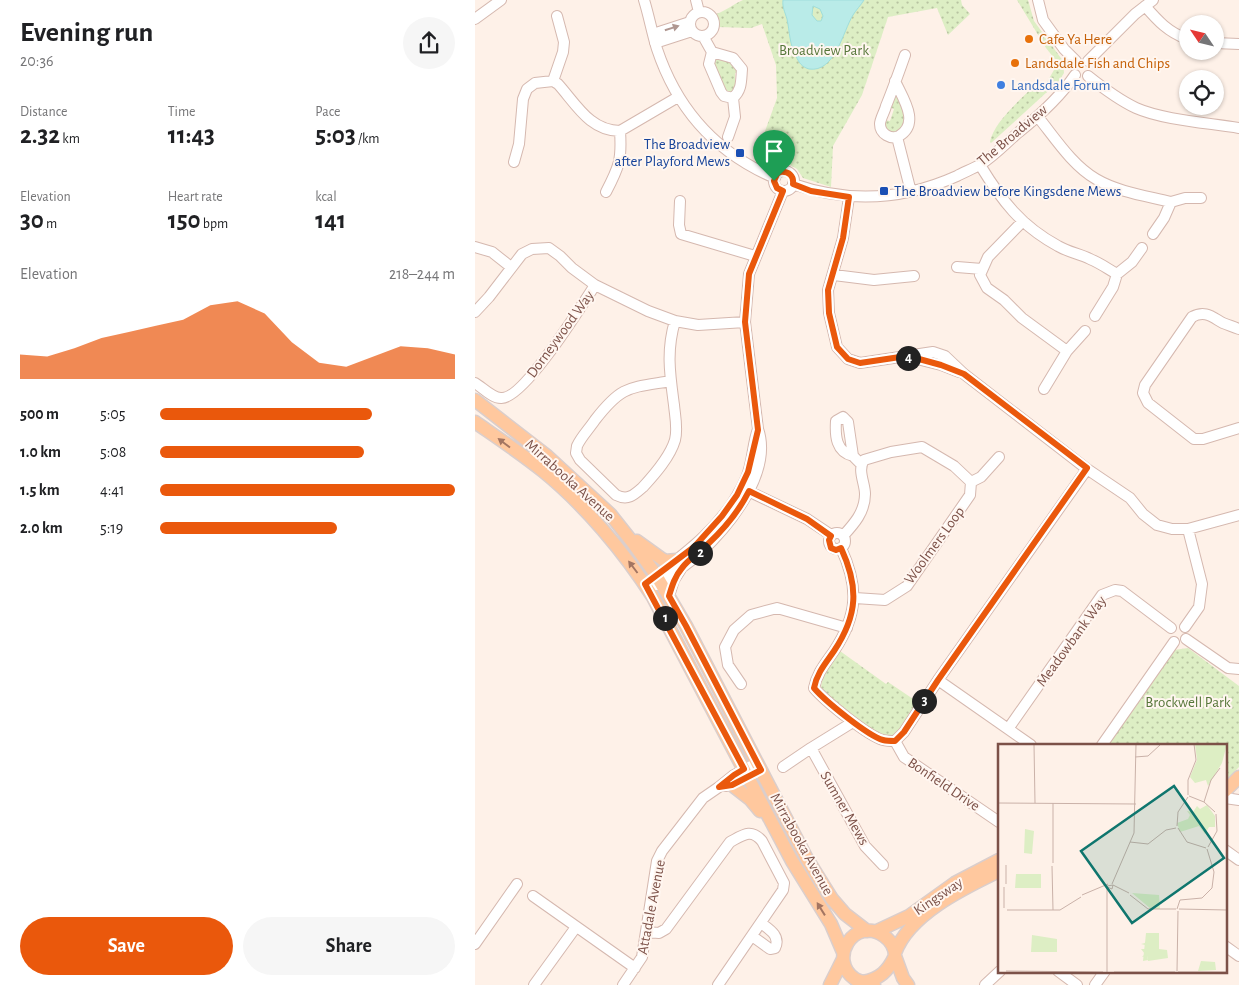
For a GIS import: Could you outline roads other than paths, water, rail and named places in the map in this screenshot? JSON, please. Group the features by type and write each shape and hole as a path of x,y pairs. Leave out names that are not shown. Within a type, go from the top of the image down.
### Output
{"main road":[{"name":"Mirrabooka Avenue","path":"475,400 547,456 610,514 622,529 658,579 686,626 807,859 832,899 845,914 872,931"},
{"name":"Mirrabooka Avenue","path":"475,422 543,471 563,489 628,561 647,587 792,861 831,924 843,956"},
{"path":"622,529 661,559 680,563"},
{"path":"1227,789 1239,777"},
{"path":"726,786 750,799 778,835"},
{"name":"Kingsway","path":"872,931 909,916 955,883 998,861"},
{"name":"Kingsway","path":"895,954 899,943 907,932 930,912 959,891 998,872"},
{"path":"830,985 843,956 846,944 851,937 858,933 872,931 891,941 903,978 908,985"},
{"path":"843,956 848,973 862,983 874,980 884,974 895,954"}],"street":[{"path":"475,19 501,0"},
{"path":"645,0 654,38 678,97 701,127 739,159 775,178"},
{"path":"696,0 699,12"},
{"path":"1038,0 1043,20 1075,61"},
{"path":"1088,61 1135,14 1149,3 1163,27 1179,36"},
{"path":"699,12 708,13 714,21 711,32 703,36 699,36 691,26 694,14 699,12"},
{"path":"553,80 563,52 564,42 557,16"},
{"path":"654,38 691,26"},
{"path":"703,36 712,52 709,64 721,92 724,96 733,98"},
{"path":"1224,43 1239,44"},
{"path":"712,52 733,58 742,70 741,88 733,98 735,117 728,136"},
{"path":"895,81 910,114 910,122 905,131 897,137 888,137 883,132 880,124 895,81 905,55"},
{"path":"1081,59 1088,61 1092,69 1087,76 1083,78 1075,75 1072,70 1075,61 1081,59"},
{"name":"The Broadview","path":"793,184 811,191 849,197 875,197 911,192 941,183 981,165 1038,116 1075,75"},
{"path":"1087,76 1137,109 1165,116 1239,128"},
{"path":"515,162 519,144 523,99 527,89 535,83 553,80 589,120 597,127 609,131 619,131 678,97"},
{"path":"1038,116 1076,163 1095,178 1108,185 1171,202 1185,198 1201,198"},
{"path":"606,192 619,165 621,150 619,131"},
{"path":"897,137 911,192"},
{"path":"981,165 1012,212 1037,234 1060,248 1092,260 1117,274"},
{"path":"647,587 680,563 745,490 758,430 745,322 749,274 783,191 789,189 793,184 792,176 786,172 780,172 775,178 775,186 783,191"},
{"path":"849,197 843,238 834,275 828,290 829,313 837,347 848,359 860,363 900,357 919,359 964,374 1087,468 1130,498 1143,514 1157,525 1171,529 1188,529 1239,515"},
{"path":"680,201 679,225 681,234 755,256"},
{"path":"1153,234 1164,218 1171,202"},
{"path":"1023,221 988,257 980,275 987,288 1004,300 1021,318 1067,351"},
{"path":"475,247 492,252 511,267"},
{"name":"Dorneywood Way","path":"475,312 522,254 532,249 549,248 595,285 648,311 675,321 698,325 745,322"},
{"path":"1095,316 1113,287 1117,274 1133,262 1142,248"},
{"path":"957,267 982,269"},
{"path":"834,275 874,280 914,276"},
{"name":"Dorneywood Way","path":"475,382 497,398 503,399 511,395 533,374 595,285"},
{"path":"1239,329 1225,324 1208,314 1198,314 1192,317 1145,385 1143,394 1148,403 1194,439 1203,439 1239,428"},
{"path":"671,381 631,388 620,393 607,404 577,446 576,453 579,460 616,495 628,498 633,496 671,452 675,441 676,429 669,339 675,321"},
{"path":"1045,390 1067,351 1085,331"},
{"path":"843,536 857,520 864,503 864,490 860,469 864,460 891,452 922,447 954,466 971,482 981,477 999,457"},
{"path":"853,456 861,464"},
{"path":"841,548 851,572 855,598 844,636 816,677 814,688 822,698 853,722 882,740 895,741 904,732 938,680 1087,468"},
{"name":"Woolmers Loop","path":"855,598 885,600 907,586 970,495 971,482"},
{"path":"745,490 807,519 831,536"},
{"path":"1185,627 1199,608 1202,584 1188,529"},
{"path":"836,533 843,536 845,541 841,548 836,550 829,546 831,536 836,533"},
{"path":"669,596 680,563"},
{"name":"Meadowbank Way","path":"1008,729 1102,595 1115,590 1123,591 1171,628"},
{"path":"741,684 728,665 725,647 734,630 751,615 777,608 847,628"},
{"path":"1177,624 1185,627 1188,634 1187,639 1182,643 1174,642 1169,635 1171,628 1177,624"},
{"path":"1187,639 1228,668 1239,669"},
{"path":"1103,744 1174,642"},
{"path":"938,680 1030,744"},
{"path":"783,767 853,722"},
{"name":"Bonfield Drive","path":"895,741 904,757 998,821"},
{"name":"Sumner Mews","path":"811,748 865,846 883,865"},
{"name":"Attadale Avenue","path":"623,985 642,957 657,861 662,851 703,798 759,766"},
{"path":"647,932 659,933 666,929 727,845 743,834 752,833 757,835 784,883 783,890 718,985"},
{"path":"1227,851 1239,860"},
{"path":"475,944 517,884"},
{"path":"533,896 635,968"},
{"path":"751,936 771,949 775,948 777,944 776,938 761,923"},
{"path":"534,985 576,927"},
{"path":"1227,947 1239,956"},
{"path":"985,985 999,972"},
{"path":"1059,972 1077,985"},
{"path":"1095,985 1104,972"}],"water":[{"path":"783,0 864,0 853,15 832,58 818,68 809,69 798,61 794,51","holes":["813,6 820,9 823,16 821,21 817,21 812,15"]}],"place":[{"name":"Cafe Ya Here","path":"1029,39"},
{"name":"Landsdale Fish and Chips","path":"1015,63"},
{"name":"Landsdale Forum","path":"1001,85"},
{"name":"The Broadview after Playford Mews","path":"740,153"},
{"name":"The Broadview before Kingsdene Mews","path":"884,191"}],"park label":[{"name":"Broadview Park","path":"824,50"},
{"name":"Brockwell Park","path":"1188,702"}]}
